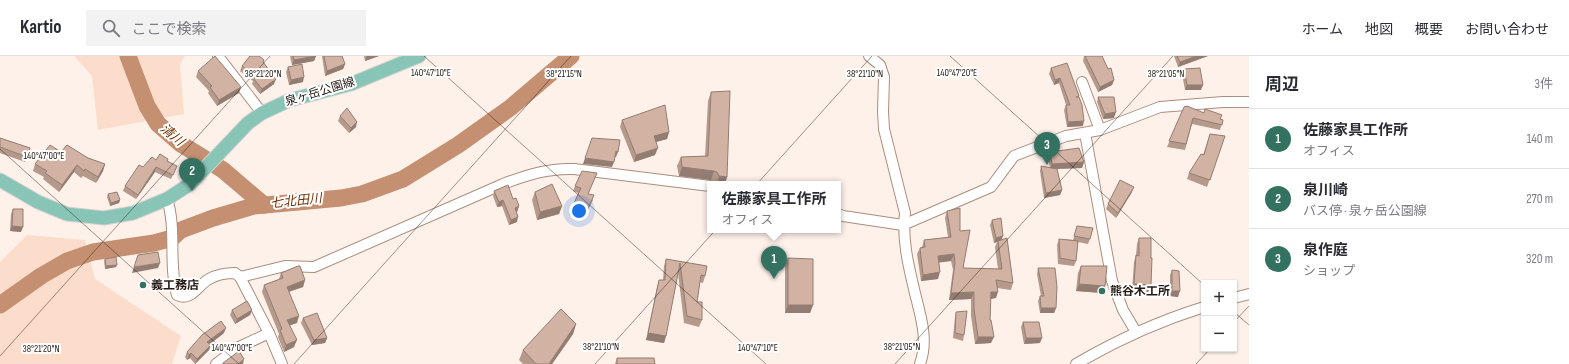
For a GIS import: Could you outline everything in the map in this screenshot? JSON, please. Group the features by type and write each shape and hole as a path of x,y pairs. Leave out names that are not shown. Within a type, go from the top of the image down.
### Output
{"main road":[{"name":"泉ヶ岳公園線","path":"0,180 38,202 68,214 104,218 168,205 182,190 198,177 248,123 262,113 290,100 351,84 419,56"}],"street":[{"path":"218,56 262,113"},
{"path":"868,56 880,65 884,77 884,129 905,213 903,225 906,248 925,338 920,364"},
{"path":"1082,82 1100,130"},
{"path":"841,215 903,225 991,187 1014,156 1066,136 1100,130 1160,107 1223,102 1249,102"},
{"path":"1084,133 1112,281 1123,310 1136,332"},
{"path":"240,277 284,266 314,267 503,184 527,175 556,169 574,169 707,186"},
{"path":"168,205 177,295 182,297 189,296 210,278 227,273 235,273 240,277 269,333 282,364"},
{"path":"1237,297 1249,294"},
{"path":"1076,364 1112,343 1136,332 1201,308"},
{"path":"216,364 237,348 269,333"}],"shaded area":[{"path":"74,56 185,56 180,64 184,114 98,130 92,76"},
{"path":"27,235 85,240 95,279 181,336 172,364 0,364 0,262"}],"building":[{"path":"215,56 241,87 219,100 210,87 212,86 198,71"},
{"path":"250,56 259,56 264,60 263,62 276,79 262,89 254,79 257,77 242,66"},
{"path":"293,56 316,56 294,60"},
{"path":"324,56 342,56 345,64 327,71"},
{"path":"1085,56 1102,56 1108,69 1111,68 1114,80 1100,87"},
{"path":"1177,56 1196,56 1180,62"},
{"path":"1067,63 1079,96 1076,97 1079,97 1082,105 1084,121 1068,122 1066,105 1070,105 1060,78 1055,80 1051,68"},
{"path":"302,64 304,77 291,80 288,67"},
{"path":"1200,68 1203,85 1187,85 1184,69"},
{"path":"730,91 727,177 719,176 717,172 714,171 682,167 681,157 708,156 711,92"},
{"path":"1098,97 1114,97 1116,112 1105,114"},
{"path":"665,105 669,132 654,136 658,148 636,155 622,120"},
{"path":"1187,106 1204,113 1205,109 1222,115 1220,119 1223,120 1222,125 1193,118 1186,144 1169,141 1184,107"},
{"path":"347,108 357,122 351,128 340,116"},
{"path":"1210,134 1225,136 1210,180 1189,173 1201,154 1204,155"},
{"path":"0,138 30,148 27,157 0,147"},
{"path":"592,138 620,140 618,152 616,151 614,162 585,158"},
{"path":"50,145 61,152 67,145 88,158 105,164 98,177 85,169 84,171 77,165 62,185 45,173 47,171 35,164"},
{"path":"1079,148 1084,162 1052,164 1050,152"},
{"path":"160,154 168,159 167,161 177,166 173,175 156,167 138,195 125,186 139,165 143,167 152,157 156,160"},
{"path":"1041,166 1057,169 1062,190 1046,193"},
{"path":"582,171 597,173 588,194 594,195 585,215 571,210 581,188 575,186"},
{"path":"1120,180 1134,187 1118,213 1108,204"},
{"path":"552,184 562,206 540,212 535,192"},
{"path":"508,185 513,199 516,198 519,206 515,208 518,217 511,220 503,200 499,202 494,191"},
{"path":"117,192 120,200 111,203 108,194"},
{"path":"960,208 960,231 970,230 963,268 1002,269 998,241 1007,238 1013,283 996,280 998,292 991,292 990,320 994,337 978,337 974,309 974,292 951,293 955,263 954,254 938,256 940,272 923,275 920,248 925,247 924,240 951,237 947,211"},
{"path":"13,209 23,209 23,227 12,226"},
{"path":"1001,218 1003,236 996,238 992,220"},
{"path":"1077,226 1093,228 1090,239 1074,236"},
{"path":"1139,238 1151,238 1151,285 1134,284 1136,255 1139,256"},
{"path":"1059,239 1078,241 1076,261 1060,258"},
{"path":"158,252 160,263 134,267 138,255"},
{"path":"116,257 117,265 106,266 105,259"},
{"path":"788,258 813,259 813,305 788,305"},
{"path":"666,259 707,266 705,276 701,275 697,302 702,302 702,320 687,316 680,263 666,336 648,333 659,280 665,280"},
{"path":"300,266 305,280 287,287 299,316 287,320 297,340 286,345 280,330 282,329 264,285 283,278 281,273"},
{"path":"1081,266 1107,266 1105,286 1079,284"},
{"path":"1038,268 1055,268 1057,287 1056,308 1041,308 1040,296 1044,296"},
{"path":"1172,270 1179,271 1180,291 1172,291"},
{"path":"247,301 252,310 237,319 232,310"},
{"path":"561,309 576,324 549,364 536,364 523,350"},
{"path":"967,311 964,335 955,333 956,312"},
{"path":"317,313 327,338 314,340 303,318"},
{"path":"221,321 226,328 207,342 211,345 197,359 191,353 189,355 187,352 202,335"},
{"path":"1023,322 1039,322 1042,338 1026,338"},
{"path":"239,351 244,359 238,364 223,364 223,363"},
{"path":"617,358 654,358 655,364 617,364"}],"waterway":[{"name":"清川","path":"128,56 147,106 158,124 181,144 223,170 264,205"},
{"name":"七北田川","path":"0,305 41,276 67,261 93,252 154,243 172,238 181,230 213,218 254,206 341,198 362,194 403,179 458,145 510,108 571,56"}],"place":[{"name":"泉作庭","path":"1047,165"},
{"name":"泉川崎","path":"192,191"},
{"name":"佐藤家具工作所","path":"774,279"},
{"name":"義工務店","path":"143,285"},
{"name":"熊谷木工所","path":"1102,291"}]}
